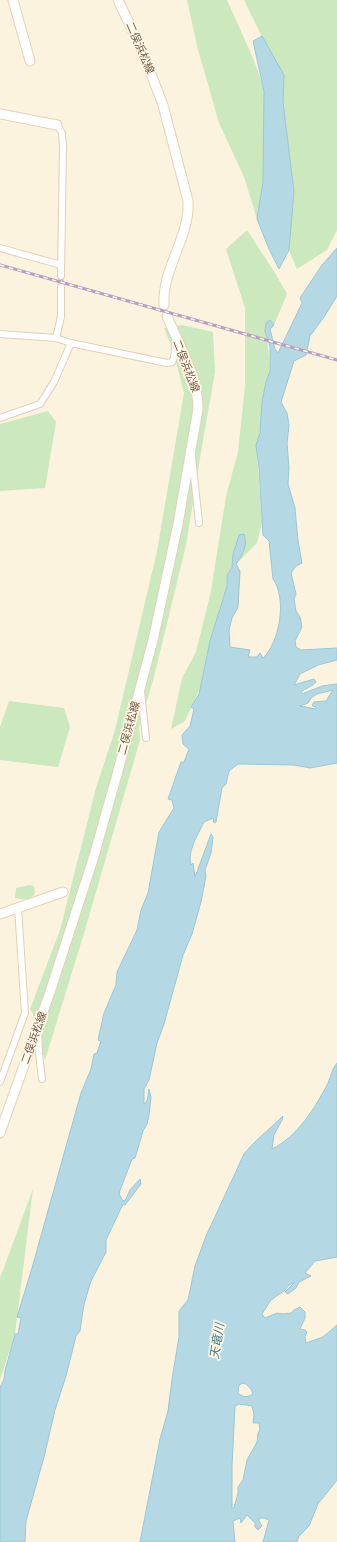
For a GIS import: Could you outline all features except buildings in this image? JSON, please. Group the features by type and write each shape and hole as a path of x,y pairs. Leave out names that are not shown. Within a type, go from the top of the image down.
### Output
{"main road":[{"path":"14,0 30,61"},
{"name":"二俣浜松線","path":"118,0 141,48 163,106 188,201 186,224 167,276 163,295 164,305"},
{"path":"0,114 57,125"},
{"name":"二俣浜松線","path":"0,1134 50,992 94,856 153,640 178,524 192,451 198,409 198,397 195,381 167,316"},
{"path":"0,914 63,892"}],"street":[{"path":"57,125 62,134 63,146 60,276"},
{"path":"0,248 61,264"},
{"path":"56,338 61,317 61,288"},
{"path":"0,334 56,338 71,343 167,363 172,362 174,358 176,339"},
{"path":"0,418 40,404 54,382 71,343"},
{"path":"192,451 199,523"},
{"path":"140,685 146,738"},
{"path":"0,1082 25,1013 18,908"},
{"path":"38,1026 42,1079"}],"green space":[{"path":"187,0 227,0 253,58 264,88 263,199 257,219 244,177 219,123 197,46"},
{"path":"244,0 337,0 337,230 327,250 297,269 289,250 294,192 283,101 284,75 266,45"},
{"path":"247,230 287,294 274,325 266,324 270,371 257,453 262,522 257,543 232,568 208,649 200,688 185,721 171,729 182,678 196,652 211,591 226,496 238,452 245,386 245,308 226,249"},
{"path":"182,325 213,332 215,372 186,545 154,677 139,727 140,740 85,930 45,1060 36,1031 33,1014 30,1009 60,930 96,788 115,730 157,551 184,393 173,350 164,328"},
{"path":"48,411 56,422 45,488 0,491 0,424"},
{"path":"9,701 64,708 70,727 58,767 0,760 0,727"},
{"path":"29,885 34,886 35,893 33,896 26,899 15,898 16,888"},
{"path":"33,1189 15,1334 0,1380 0,1278"}],"water":[{"path":"262,36 284,75 283,102 294,192 289,250 279,269 257,219 263,182 264,91 253,41"},
{"path":"337,248 337,296 310,336 306,355 294,361 281,402 287,413 289,425 287,443 289,468 288,484 295,508 302,563 296,566 291,573 296,594 294,599 296,611 300,617 302,627 295,641 296,647 301,650 337,648 337,660 318,665 300,674 294,685 314,679 316,682 304,689 301,692 302,694 322,686 337,684 337,763 310,768 294,765 238,764 229,771 226,784 222,788 216,822 214,823 213,818 204,822 194,843 190,854 190,860 191,865 193,863 195,877 211,834 213,837 211,853 205,870 206,876 201,902 192,934 183,955 164,1024 157,1043 149,1080 144,1089 144,1104 147,1101 149,1089 151,1097 147,1124 143,1131 135,1158 132,1159 119,1193 122,1200 125,1201 130,1190 140,1179 141,1184 125,1205 123,1204 106,1240 106,1252 91,1281 84,1304 80,1331 76,1336 26,1521 25,1542 0,1542 0,1387 4,1379 15,1334 18,1334 21,1318 17,1317 81,1093 91,1069 94,1054 97,1053 101,1041 98,1040 104,1013 116,985 117,972 137,930 141,910 148,893 159,832 174,808 172,800 168,799 181,762 184,762 189,749 183,744 182,735 190,726 194,709 191,707 199,694 210,641 227,586 227,575 232,568 233,554 239,535 244,534 245,546 243,553 236,564 240,571 238,607 232,618 229,630 230,647 250,650 248,657 257,657 260,653 263,658 274,642 280,620 280,597 273,579 269,541 263,535 259,467 256,445 260,433 262,402 270,371 270,346 265,331 266,323 270,320 274,325 270,329 275,349 278,353 302,303 300,298 322,265","holes":["333,690 326,701 314,702 312,705 316,707 316,709 300,706 308,703 311,698 317,694"]},
{"name":"天竜川","path":"337,1063 337,1257 315,1261 305,1273 311,1276 299,1282 296,1288 288,1294 285,1292 294,1283 289,1285 284,1291 271,1300 262,1314 265,1318 277,1313 291,1313 300,1307 305,1312 305,1318 300,1329 307,1332 305,1337 306,1343 323,1337 337,1325 337,1480 318,1504 309,1526 299,1536 297,1542 263,1542 269,1520 259,1518 262,1526 258,1530 255,1527 255,1523 247,1515 241,1523 240,1518 233,1521 235,1542 140,1542 160,1439 168,1411 179,1337 179,1311 188,1300 195,1266 206,1236 244,1154 283,1116 274,1135 272,1149 290,1137 305,1120 317,1102","holes":["243,1383 251,1389 253,1394 245,1396 238,1393 239,1385","239,1404 252,1406 254,1415 253,1423 259,1423 260,1430 258,1433 257,1442 247,1460 243,1480 238,1487 238,1494 232,1509 232,1466 235,1406"]}],"tunnel":[{"path":"61,276 61,287"}],"railway":[{"path":"0,265 337,360"}]}
